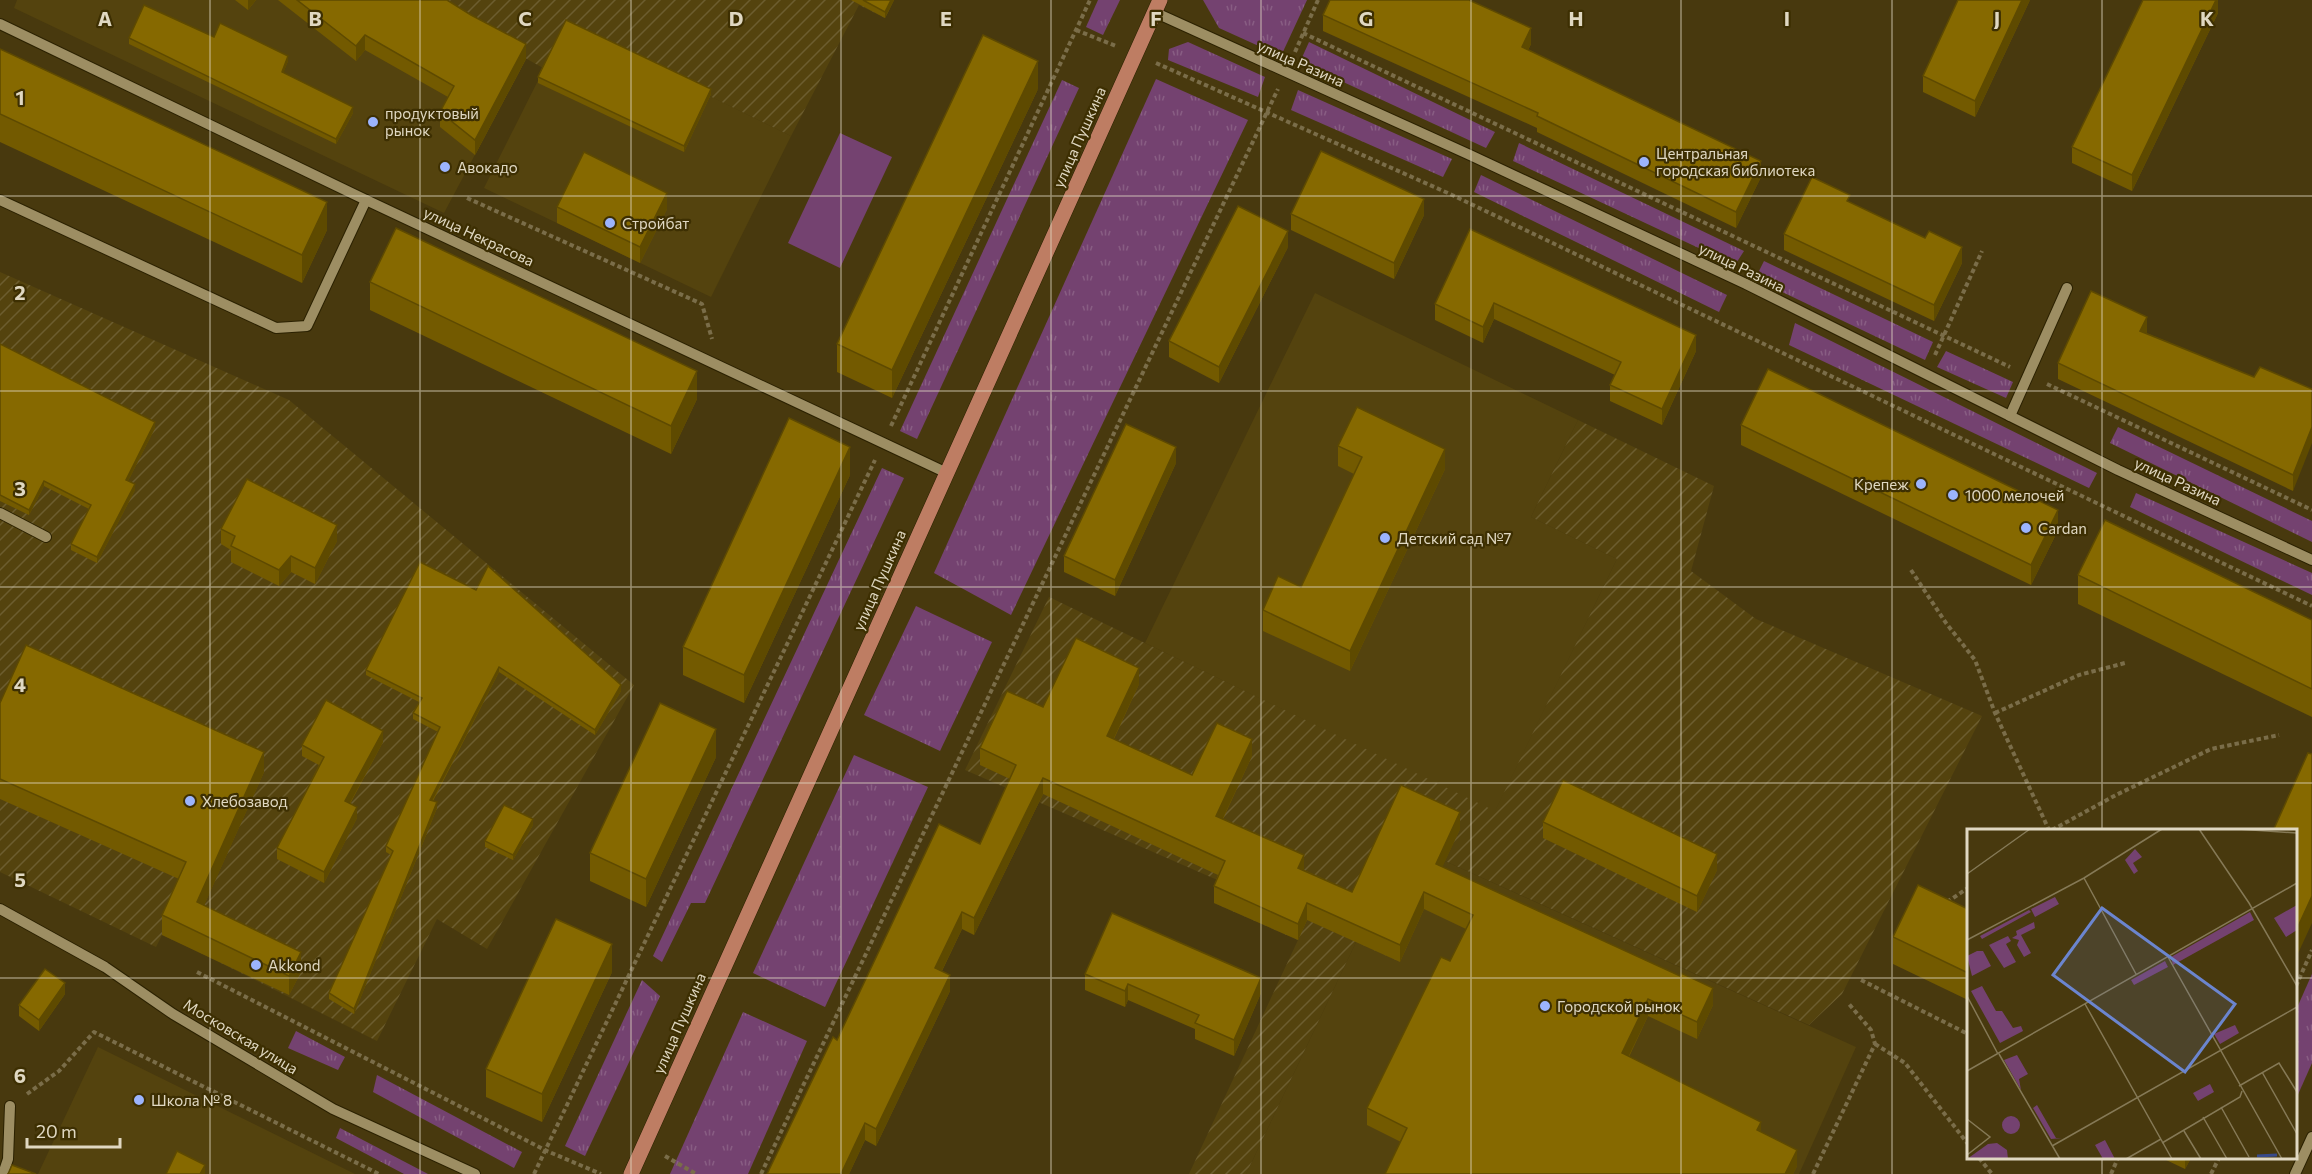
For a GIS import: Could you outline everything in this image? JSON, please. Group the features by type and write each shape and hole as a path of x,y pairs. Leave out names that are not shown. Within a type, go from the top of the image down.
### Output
{"main road":[{"name":"улица Пушкина","path":"631,1174 1157,6"}],"street":[{"name":"улица Разина","path":"1157,6 1287,73 1470,155 1724,274 2010,416 2312,560"},
{"name":"улица Некрасова","path":"0,24 366,200 946,473"},
{"path":"0,200 276,328 307,326 366,200"},
{"path":"2010,416 2067,288"},
{"path":"0,513 46,537"},
{"name":"Московская улица","path":"0,909 105,967 173,1014 333,1109 475,1174"},
{"path":"3,1174 8,1159 10,1106"},
{"path":"2295,1174 2312,1137"}],"path":[{"path":"534,1174 884,443 1090,0"},
{"path":"761,1174 1267,110 1287,73 1318,0"},
{"path":"1076,30 1267,110 1461,199 2312,606"},
{"path":"1303,33 2312,510"},
{"path":"467,198 702,304 714,345"},
{"path":"1926,374 1982,251"},
{"path":"883,417 893,422"},
{"path":"2305,507 2312,502"},
{"path":"1911,570 1946,623 1975,660 1995,713 2050,829"},
{"path":"1995,713 2079,675 2125,663"},
{"path":"2055,829 2116,795 2211,749 2279,735"},
{"path":"1941,906 1967,889"},
{"path":"2297,982 2312,950"},
{"path":"197,972 547,1151 601,1174"},
{"path":"1861,981 1967,1034"},
{"path":"1813,1174 1875,1044 1871,1030 1850,1004"},
{"path":"10,1106 58,1071 94,1032 379,1174"},
{"path":"1875,1044 1905,1063 1967,1143"},
{"path":"665,1156 696,1174"},
{"path":"1980,1159 1992,1174"},
{"path":"2111,1174 2118,1159"},
{"path":"2211,1174 2218,1159"}],"shaded area":[{"name":"продуктовый рынок","path":"17,0 421,0 526,59 444,213 14,8"},
{"path":"421,0 894,0 885,18 859,5 791,136 567,26 545,69"},
{"path":"566,25 791,136 711,297 484,188"},
{"path":"0,272 289,400 634,685 487,949 437,919 377,1041 162,935 156,947 0,872"},
{"name":"Детский сад №7","path":"1315,293 1578,420 1531,517 1617,559 1495,812 1145,643"},
{"path":"1578,420 1714,486 1691,571 1756,619 1982,716 1842,994 1809,1025 1445,861 1400,962 1356,942 1246,1174 1189,1174 1298,940 1214,903 1222,882 965,770 1049,597 1495,811 1617,559 1531,517"},
{"name":"Городской рынок","path":"1445,861 1856,1047 1799,1174 1246,1174 1356,942 1400,961"},
{"name":"Школа № 8","path":"98,1047 355,1174 38,1174"}],"green space":[{"path":"1098,0 1120,0 1103,35 1086,27"},
{"path":"1203,0 1307,0 1281,56 1219,28"},
{"path":"1188,42 1265,77 1258,97 1168,60 1169,49"},
{"path":"1309,42 1495,132 1486,148 1300,62"},
{"path":"1156,79 1248,120 1011,615 934,573"},
{"path":"1062,80 1079,88 917,439 900,431"},
{"path":"1298,90 1452,159 1443,177 1291,110"},
{"path":"840,133 892,157 840,268 788,243"},
{"path":"1519,143 1744,251 1735,265 1513,161"},
{"path":"1481,175 1727,295 1719,312 1474,192"},
{"path":"1764,261 1933,342 1925,360 1755,279"},
{"path":"1795,323 2097,473 2089,488 1789,345"},
{"path":"1946,351 2013,382 2006,398 1937,367"},
{"path":"2118,427 2312,521 2312,542 2110,443"},
{"path":"882,468 904,478 705,903 691,903 662,962 653,956"},
{"path":"2136,493 2312,573 2312,595 2130,507"},
{"path":"916,606 992,642 940,751 864,715"},
{"path":"854,755 928,787 825,1007 753,973"},
{"path":"2312,974 2312,1063 2297,1097 2297,1008"},
{"path":"642,980 660,996 585,1156 565,1146"},
{"path":"743,1012 807,1041 748,1174 670,1174"},
{"path":"296,1031 345,1057 338,1070 288,1048"},
{"path":"377,1075 522,1152 514,1168 373,1092"},
{"path":"340,1128 428,1174 404,1174 336,1138"}],"building":[{"path":"297,0 447,0 526,44 475,140 440,112 454,86 365,35 356,46"},
{"path":"863,0 891,0 885,12"},
{"path":"1330,0 1469,0 1531,28 1522,47 1761,161 1736,212 1537,116 1538,113 1323,15"},
{"path":"1958,0 2022,0 1975,101 1923,76"},
{"path":"2143,0 2216,0 2132,175 2072,147"},
{"path":"144,5 214,37 220,23 288,56 282,72 353,107 336,139 129,38"},
{"path":"566,20 711,89 684,146 538,77"},
{"path":"983,35 1038,61 892,370 837,344"},
{"path":"0,49 327,202 302,255 0,114"},
{"path":"1321,151 1424,199 1394,263 1291,214"},
{"path":"584,152 667,193 640,247 557,207"},
{"path":"1812,177 1850,195 1847,201 1925,238 1929,231 1962,247 1934,305 1784,234"},
{"path":"1238,206 1288,231 1219,367 1169,341"},
{"path":"396,228 697,371 671,426 370,282"},
{"path":"1470,229 1696,335 1662,409 1610,385 1621,362 1494,303 1483,327 1435,304"},
{"path":"2091,291 2147,317 2140,331 2254,377 2260,367 2312,389 2312,427 2293,475 2058,363"},
{"path":"0,344 155,422 126,480 135,484 97,557 71,544 91,505 44,481 29,510 0,495"},
{"path":"1768,369 2058,510 2031,565 1741,425"},
{"path":"1357,407 1445,449 1350,651 1263,610 1278,576 1301,587 1362,457 1338,446"},
{"path":"789,418 850,447 744,675 683,647"},
{"path":"1126,424 1176,447 1115,580 1064,556"},
{"path":"247,479 337,525 315,568 291,556 279,570 231,546 235,536 221,529"},
{"path":"2105,520 2312,620 2312,689 2078,575"},
{"path":"420,562 476,590 488,566 621,685 595,730 499,667 430,800 437,802 354,1009 329,993 393,851 386,846 440,727 413,713 422,698 366,670"},
{"path":"1076,638 1139,668 1107,736 1192,775 1217,723 1252,739 1216,816 1304,855 1298,868 1352,892 1401,785 1460,812 1436,864 1680,976 1681,973 1713,988 1697,1022 1648,999 1622,1053 1761,1122 1757,1130 1797,1150 1785,1174 1385,1174 1407,1128 1367,1108 1441,957 1450,961 1473,915 1424,892 1400,945 1307,903 1298,924 1214,886 1225,861 1043,778 974,918 962,912 935,968 950,975 876,1129 865,1123 841,1174 767,1174 833,1037 837,1040 939,824 980,844 1016,765 980,748 1007,691 1043,707"},
{"path":"26,645 264,752 197,902 301,952 289,976 162,915 186,862 0,779 0,703"},
{"path":"326,700 383,731 345,801 357,807 324,872 277,848 324,757 302,745"},
{"path":"660,703 716,729 646,879 590,853"},
{"path":"2308,753 2312,754 2312,896 2297,929 2297,829 2274,829"},
{"path":"1563,780 1717,854 1697,896 1543,822"},
{"path":"504,805 533,819 513,855 485,841"},
{"path":"1918,885 1967,909 1967,973 1893,937"},
{"path":"1112,913 1261,978 1234,1040 1195,1023 1199,1015 1128,984 1125,991 1085,974"},
{"path":"556,919 612,944 542,1094 486,1069"},
{"path":"45,969 65,983 39,1020 19,1005"},
{"path":"177,1151 205,1165 200,1174 166,1174"},
{"path":"12,1165 36,1174 8,1174"}],"place":[{"name":"продуктовый рынок","path":"373,122"},
{"name":"Центральная городская библиотека","path":"1644,162"},
{"name":"Авокадо","path":"445,167"},
{"name":"Стройбат","path":"610,223"},
{"name":"Крепеж","path":"1921,484"},
{"name":"1000 мелочей","path":"1953,495"},
{"name":"Cardan","path":"2026,528"},
{"name":"Детский сад №7","path":"1385,538"},
{"name":"Хлебозавод","path":"190,801"},
{"name":"Akkond","path":"256,965"},
{"name":"Городской рынок","path":"1545,1006"},
{"name":"Школа № 8","path":"139,1100"}]}
